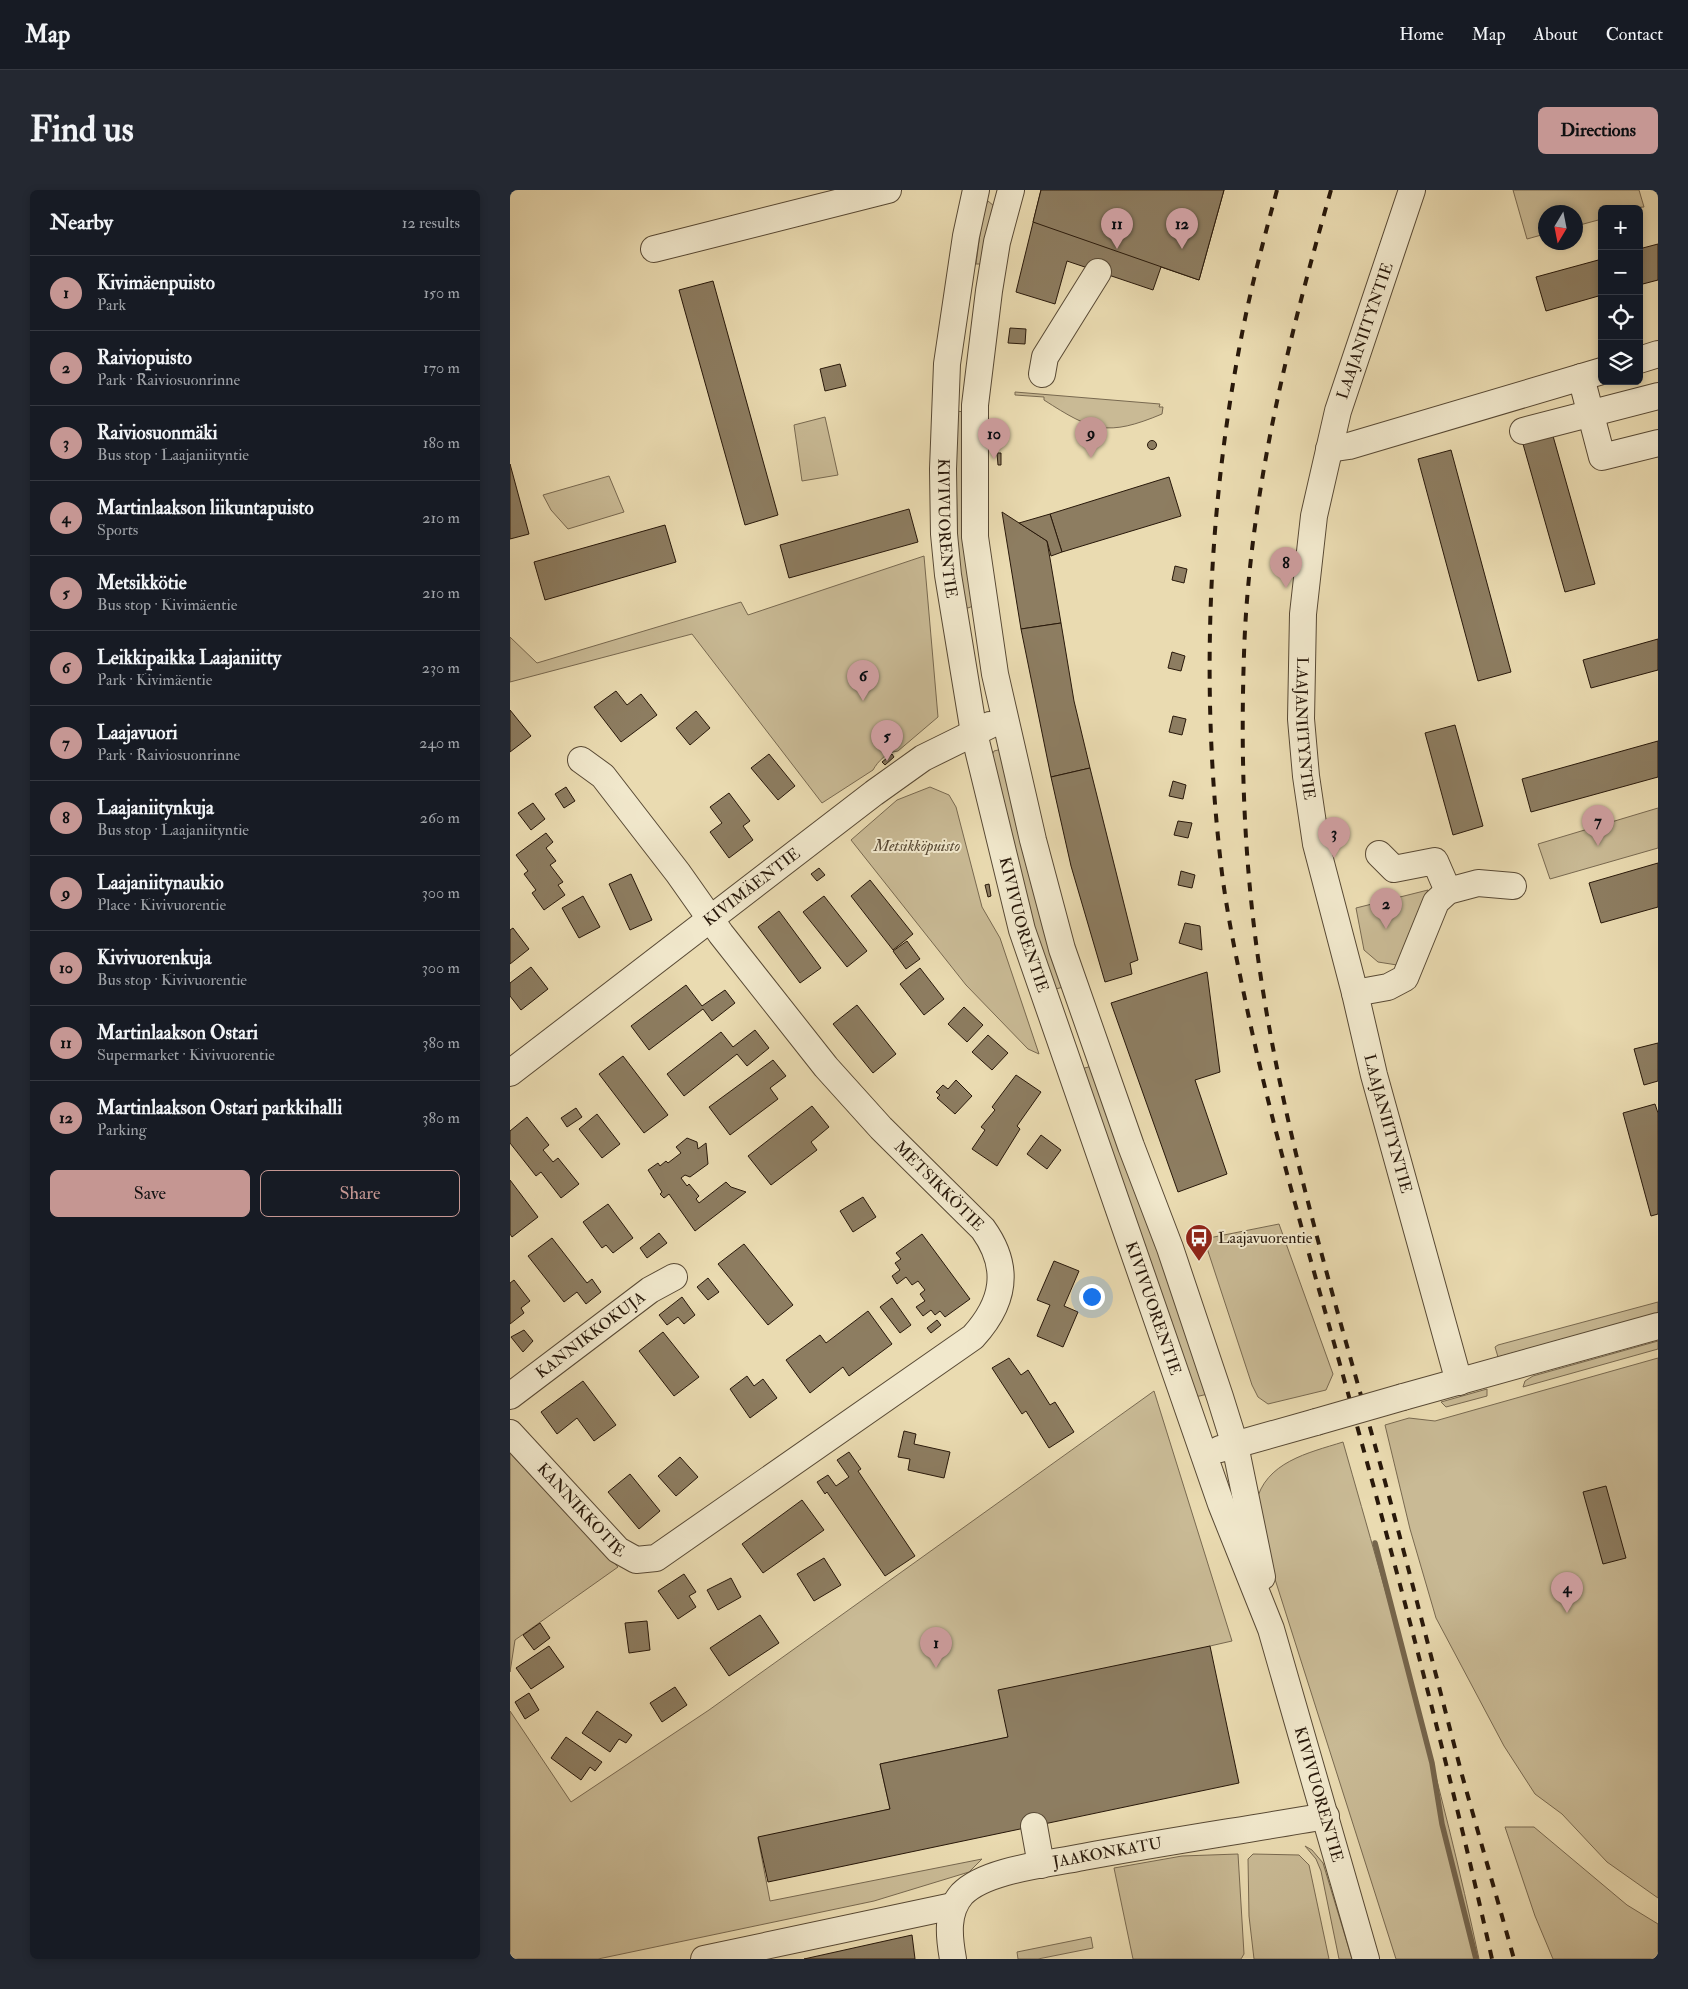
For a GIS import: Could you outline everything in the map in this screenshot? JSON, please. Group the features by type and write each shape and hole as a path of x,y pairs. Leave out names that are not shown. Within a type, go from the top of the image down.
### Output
{"street":[{"path":"654,250 888,190"},
{"name":"KIVIVUORENTIE","path":"1011,190 997,242 987,301 975,405 975,537 995,674 1033,840 1062,949 1131,1146 1170,1248 1235,1445 1254,1533 1270,1629"},
{"name":"LAAJANIITYNTIE","path":"1412,190 1338,411 1314,516 1303,614 1302,719 1306,776 1316,844 1355,993 1374,1076 1459,1382"},
{"name":"KIVIVUORENTIE","path":"972,191 947,364 943,469 944,534 948,575 974,732 1022,930 1221,1504 1270,1629 1326,1816 1366,1959"},
{"path":"1042,374 1045,358 1098,272"},
{"path":"1643,359 1658,354"},
{"path":"1329,449 1350,446 1592,374 1591,414 1602,457 1658,443"},
{"path":"1523,431 1658,396"},
{"name":"KIVIMÄENTIE","path":"510,1073 923,758 1005,718"},
{"name":"METSIKKÖTIE","path":"581,760 603,776 772,1001 833,1074 881,1128 983,1229 993,1244 1002,1276 999,1294 993,1309 985,1324 973,1337 656,1558 636,1560"},
{"path":"1379,854 1394,869 1435,861 1448,891"},
{"path":"1355,993 1388,987 1405,978 1436,902 1448,891 1478,883 1513,886"},
{"name":"KANNIKKOKUJA","path":"510,1396 650,1290 674,1277"},
{"path":"1204,1453 1658,1326"},
{"name":"KANNIKKOTIE","path":"510,1434 618,1550 636,1560"},
{"name":"JAAKONKATU","path":"953,1906 963,1893 984,1880 1042,1865 1198,1836 1326,1816"},
{"path":"1034,1826 1042,1865"},
{"path":"704,1959 953,1906 950,1921 953,1959"}],"green space":[{"path":"1513,190 1639,190 1644,207 1643,205 1598,205 1598,220 1583,224 1583,205 1538,205 1538,236 1527,239"},
{"path":"988,201 994,206 983,264 976,264 983,211"},
{"path":"1015,392 1160,404 1159,407 1163,407 1162,414 1143,421 1113,428 1100,427 1075,418 1044,400 1044,397 1015,395"},
{"path":"955,411 966,412 973,606 968,608 964,607 958,570"},
{"path":"825,417 838,475 802,481 794,425"},
{"path":"609,476 624,512 568,529 551,510 543,495"},
{"path":"924,556 938,717 898,751 890,753 883,758 873,770 822,803 692,634 510,682 510,637 537,663 741,602 748,615"},
{"path":"994,751 1002,751 1063,987 1056,989 1033,927 992,755"},
{"name":"Metsikköpuisto","path":"930,787 949,795 956,807 982,907 1000,938 1039,1054 1028,1049 966,985 851,840 897,800"},
{"path":"1658,808 1658,848 1550,879 1538,844"},
{"path":"1428,890 1397,965 1378,962 1364,950 1356,908"},
{"path":"1092,1066 1208,1394 1195,1397 1081,1069"},
{"path":"1279,1224 1333,1374 1326,1390 1268,1404 1258,1397 1252,1385 1204,1239"},
{"path":"1658,1302 1658,1313 1498,1357 1495,1347 1498,1345"},
{"path":"1658,1341 1658,1349 1523,1387 1525,1381 1533,1376"},
{"path":"1658,1358 1658,1898 1607,1862 1562,1814 1535,1794 1504,1746 1436,1618 1410,1529 1385,1425 1409,1418 1435,1421"},
{"path":"1487,1389 1487,1396 1446,1407 1441,1402"},
{"path":"1154,1391 1232,1641 1210,1646 1008,1737 880,1764 890,1809 758,1838 770,1901 982,1859 969,1872 874,1901 598,1959 510,1959 510,1711 571,1802 709,1710"},
{"path":"1343,1442 1433,1764 1479,1959 1396,1959 1274,1576 1256,1503 1261,1489 1268,1478 1290,1461 1302,1455"},
{"path":"510,1453 618,1567 515,1640 510,1672"},
{"path":"1505,1827 1534,1827 1627,1905 1658,1924 1658,1959 1553,1959 1535,1916"},
{"path":"1305,1846 1312,1850 1323,1863 1352,1959 1339,1959 1321,1871 1316,1859"},
{"path":"1238,1854 1244,1954 1241,1959 1133,1959 1114,1868 1182,1856"},
{"path":"1253,1854 1299,1855 1309,1865 1329,1959 1254,1959 1249,1916 1248,1859"},
{"path":"1091,1937 1093,1948 1038,1959 1018,1959 1017,1952"}],"building":[{"path":"1041,190 1224,190 1199,280 1161,267 1153,290 1067,261 1055,304 1016,292"},
{"path":"1041,190 1224,190 1199,280 1033,222"},
{"path":"1658,244 1658,280 1643,284 1643,250 1643,248"},
{"path":"1598,260 1598,296 1546,311 1536,277"},
{"path":"713,281 778,515 745,525 679,290"},
{"path":"1010,328 1026,329 1025,344 1008,343"},
{"path":"840,364 846,386 825,391 820,369"},
{"path":"1553,436 1595,584 1565,592 1523,444"},
{"path":"1152,441 1156,445 1152,449 1148,445"},
{"path":"1451,450 1511,672 1478,681 1418,459"},
{"path":"997,453 1001,453 1001,465 998,465"},
{"path":"510,464 529,534 510,539"},
{"path":"1169,477 1181,516 1062,552 1050,514"},
{"path":"909,509 918,542 789,578 780,545"},
{"path":"1002,512 1047,541 1061,623 1021,629"},
{"path":"1050,514 1062,552 1051,556 1047,541 1019,523"},
{"path":"665,525 676,562 545,600 534,562"},
{"path":"1175,566 1187,569 1184,583 1172,580"},
{"path":"1061,623 1074,701 1090,768 1051,777 1021,629"},
{"path":"1658,639 1658,670 1591,688 1583,660"},
{"path":"1172,652 1185,656 1181,671 1168,668"},
{"path":"616,691 627,705 641,694 657,715 621,742 594,707"},
{"path":"510,710 531,736 510,752"},
{"path":"696,711 710,728 690,745 676,728"},
{"path":"1173,716 1186,719 1182,735 1169,732"},
{"path":"1455,725 1483,826 1453,835 1425,733"},
{"path":"1658,741 1658,777 1531,812 1522,779"},
{"path":"769,754 795,786 778,800 751,768"},
{"path":"892,754 894,757 885,765 882,762"},
{"path":"1090,768 1138,960 1130,963 1132,974 1105,982 1071,866 1051,777"},
{"path":"1173,781 1186,785 1183,799 1169,796"},
{"path":"566,787 575,801 564,808 555,794"},
{"path":"729,793 750,821 743,826 753,840 729,858 710,832 722,823 710,807"},
{"path":"533,803 545,819 531,830 518,813"},
{"path":"1178,821 1192,823 1188,838 1174,835"},
{"path":"546,833 553,842 546,848 556,861 550,865 563,882 558,885 565,895 544,910 532,893 536,890 524,874 528,871 516,855"},
{"path":"1658,863 1658,907 1601,923 1589,883"},
{"path":"819,868 825,875 817,881 811,874"},
{"path":"1181,871 1195,875 1192,888 1178,885"},
{"path":"631,874 652,920 630,930 609,884"},
{"path":"870,880 913,934 893,950 851,896"},
{"path":"989,884 991,896 988,897 985,885"},
{"path":"583,896 600,927 579,938 562,908"},
{"path":"824,896 867,951 847,967 803,912"},
{"path":"779,911 821,968 800,983 758,927"},
{"path":"1185,923 1200,926 1202,950 1179,943"},
{"path":"513,928 529,949 510,964 510,930"},
{"path":"907,941 920,959 906,969 893,951"},
{"path":"531,967 548,989 521,1010 510,996 510,983"},
{"path":"920,968 944,999 924,1015 900,984"},
{"path":"1207,972 1220,1072 1195,1080 1227,1174 1178,1192 1111,1003"},
{"path":"686,985 702,1006 725,990 735,1003 712,1021 703,1009 649,1050 631,1026"},
{"path":"857,1005 896,1054 873,1073 833,1024"},
{"path":"964,1007 983,1025 967,1042 948,1024"},
{"path":"755,1030 769,1048 747,1066 737,1054 684,1096 667,1074 721,1032 733,1047"},
{"path":"988,1035 1008,1053 992,1070 972,1052"},
{"path":"1658,1043 1658,1081 1644,1085 1634,1049"},
{"path":"623,1056 668,1115 644,1133 599,1074"},
{"path":"773,1060 786,1076 770,1088 778,1099 730,1135 709,1107"},
{"path":"1016,1075 1041,1092 1017,1126 1020,1129 997,1166 972,1149 985,1130 981,1127 995,1110 992,1107"},
{"path":"956,1080 972,1096 955,1114 937,1098 940,1095 936,1092 943,1085 948,1089"},
{"path":"1655,1104 1658,1113 1658,1214 1651,1216 1623,1113"},
{"path":"812,1106 829,1127 811,1142 817,1150 771,1185 748,1156"},
{"path":"576,1108 582,1117 567,1127 561,1118"},
{"path":"597,1114 620,1144 602,1158 579,1129"},
{"path":"527,1117 549,1145 543,1150 553,1162 558,1158 579,1184 561,1198 541,1172 536,1176 510,1143 510,1131"},
{"path":"1041,1135 1061,1150 1047,1169 1027,1154"},
{"path":"687,1138 697,1142 698,1149 706,1143 708,1164 690,1177 685,1175 681,1178 699,1196 696,1199 699,1203 726,1182 731,1187 746,1192 695,1231 669,1194 664,1198 660,1194 662,1192 648,1170 658,1163 660,1166 666,1161 668,1163 681,1153 676,1147"},
{"path":"510,1180 538,1217 512,1237 510,1234"},
{"path":"863,1197 876,1217 853,1232 840,1211"},
{"path":"608,1204 633,1238 613,1253 606,1245 602,1248 583,1222"},
{"path":"659,1233 667,1243 647,1258 640,1248"},
{"path":"922,1234 970,1299 945,1317 940,1311 935,1315 931,1310 923,1316 916,1307 925,1301 920,1294 925,1290 918,1281 912,1285 906,1277 897,1284 892,1276 900,1270 895,1263 901,1259 896,1253"},
{"path":"552,1238 587,1283 592,1279 601,1292 586,1304 577,1292 564,1302 528,1256"},
{"path":"744,1244 793,1305 768,1325 718,1264"},
{"path":"1054,1261 1079,1271 1064,1306 1078,1312 1063,1347 1037,1336 1050,1305 1037,1300"},
{"path":"708,1278 719,1292 708,1300 697,1287"},
{"path":"514,1280 530,1301 521,1308 524,1313 510,1324 510,1283"},
{"path":"682,1297 695,1315 684,1324 678,1317 667,1325 659,1315"},
{"path":"892,1298 911,1325 900,1333 880,1307"},
{"path":"868,1311 892,1344 849,1376 843,1367 810,1393 786,1360 820,1335 826,1343"},
{"path":"937,1320 941,1325 931,1333 927,1328"},
{"path":"524,1330 533,1341 523,1352 511,1337"},
{"path":"663,1332 699,1377 674,1396 639,1351"},
{"path":"1009,1358 1021,1375 1028,1370 1050,1405 1055,1402 1074,1432 1049,1448 1026,1411 1022,1414 992,1368"},
{"path":"747,1376 754,1386 763,1379 777,1398 750,1418 730,1389"},
{"path":"583,1381 616,1425 594,1441 577,1418 557,1434 541,1412"},
{"path":"904,1431 916,1434 914,1444 950,1452 944,1478 908,1470 910,1459 898,1457"},
{"path":"849,1452 861,1469 858,1471 915,1556 885,1576 827,1492 825,1494 817,1482 828,1475 836,1486 849,1477 837,1460"},
{"path":"680,1457 698,1477 676,1496 658,1476"},
{"path":"630,1474 660,1511 639,1529 608,1492"},
{"path":"1606,1486 1626,1558 1603,1564 1583,1492"},
{"path":"802,1500 824,1530 763,1573 742,1544"},
{"path":"824,1558 841,1585 814,1601 797,1574"},
{"path":"684,1574 696,1592 689,1596 696,1607 678,1619 658,1591"},
{"path":"731,1578 741,1597 718,1610 707,1590"},
{"path":"760,1615 779,1643 729,1676 710,1648"},
{"path":"647,1621 650,1650 629,1653 625,1623"},
{"path":"540,1623 550,1638 534,1650 523,1635"},
{"path":"549,1646 564,1667 531,1689 516,1668"},
{"path":"1210,1646 1239,1783 768,1882 758,1837 890,1809 880,1764 1008,1737 998,1690"},
{"path":"675,1687 687,1705 662,1722 650,1703"},
{"path":"529,1693 539,1710 525,1719 515,1702"},
{"path":"597,1711 632,1735 626,1743 619,1739 610,1752 582,1733"},
{"path":"566,1737 602,1762 595,1771 590,1767 581,1780 551,1758"},
{"path":"912,1935 915,1959 804,1959"}],"waterway":[{"path":"1375,1543 1432,1763 1442,1824 1476,1959"}],"railway":[{"path":"1277,190 1249,298 1233,381 1216,516 1212,584 1210,720 1222,874 1227,910 1254,1042 1286,1172 1417,1650 1456,1804 1492,1959"},
{"path":"1331,190 1300,304 1273,419 1262,478 1247,595 1244,654 1244,786 1253,918 1262,988 1275,1057 1306,1195 1391,1505 1462,1775 1514,1959"}],"place":[{"name":"Martinlaakson Ostari","path":"1117,249"},
{"name":"Martinlaakson Ostari parkkihalli","path":"1182,249"},
{"name":"Laajaniitynaukio","path":"1091,458"},
{"name":"Kivivuorenkuja","path":"994,459"},
{"name":"Laajaniitynkuja","path":"1286,588"},
{"name":"Leikkipaikka Laajaniitty","path":"863,701"},
{"name":"Metsikkötie","path":"887,761"},
{"name":"Laajavuori","path":"1598,846"},
{"name":"Raiviosuonmäki","path":"1334,858"},
{"name":"Raiviopuisto","path":"1386,929"},
{"name":"Laajavuorentie","path":"1199,1262"},
{"name":"Martinlaakson liikuntapuisto","path":"1567,1613"},
{"name":"Kivimäenpuisto","path":"936,1668"}]}
